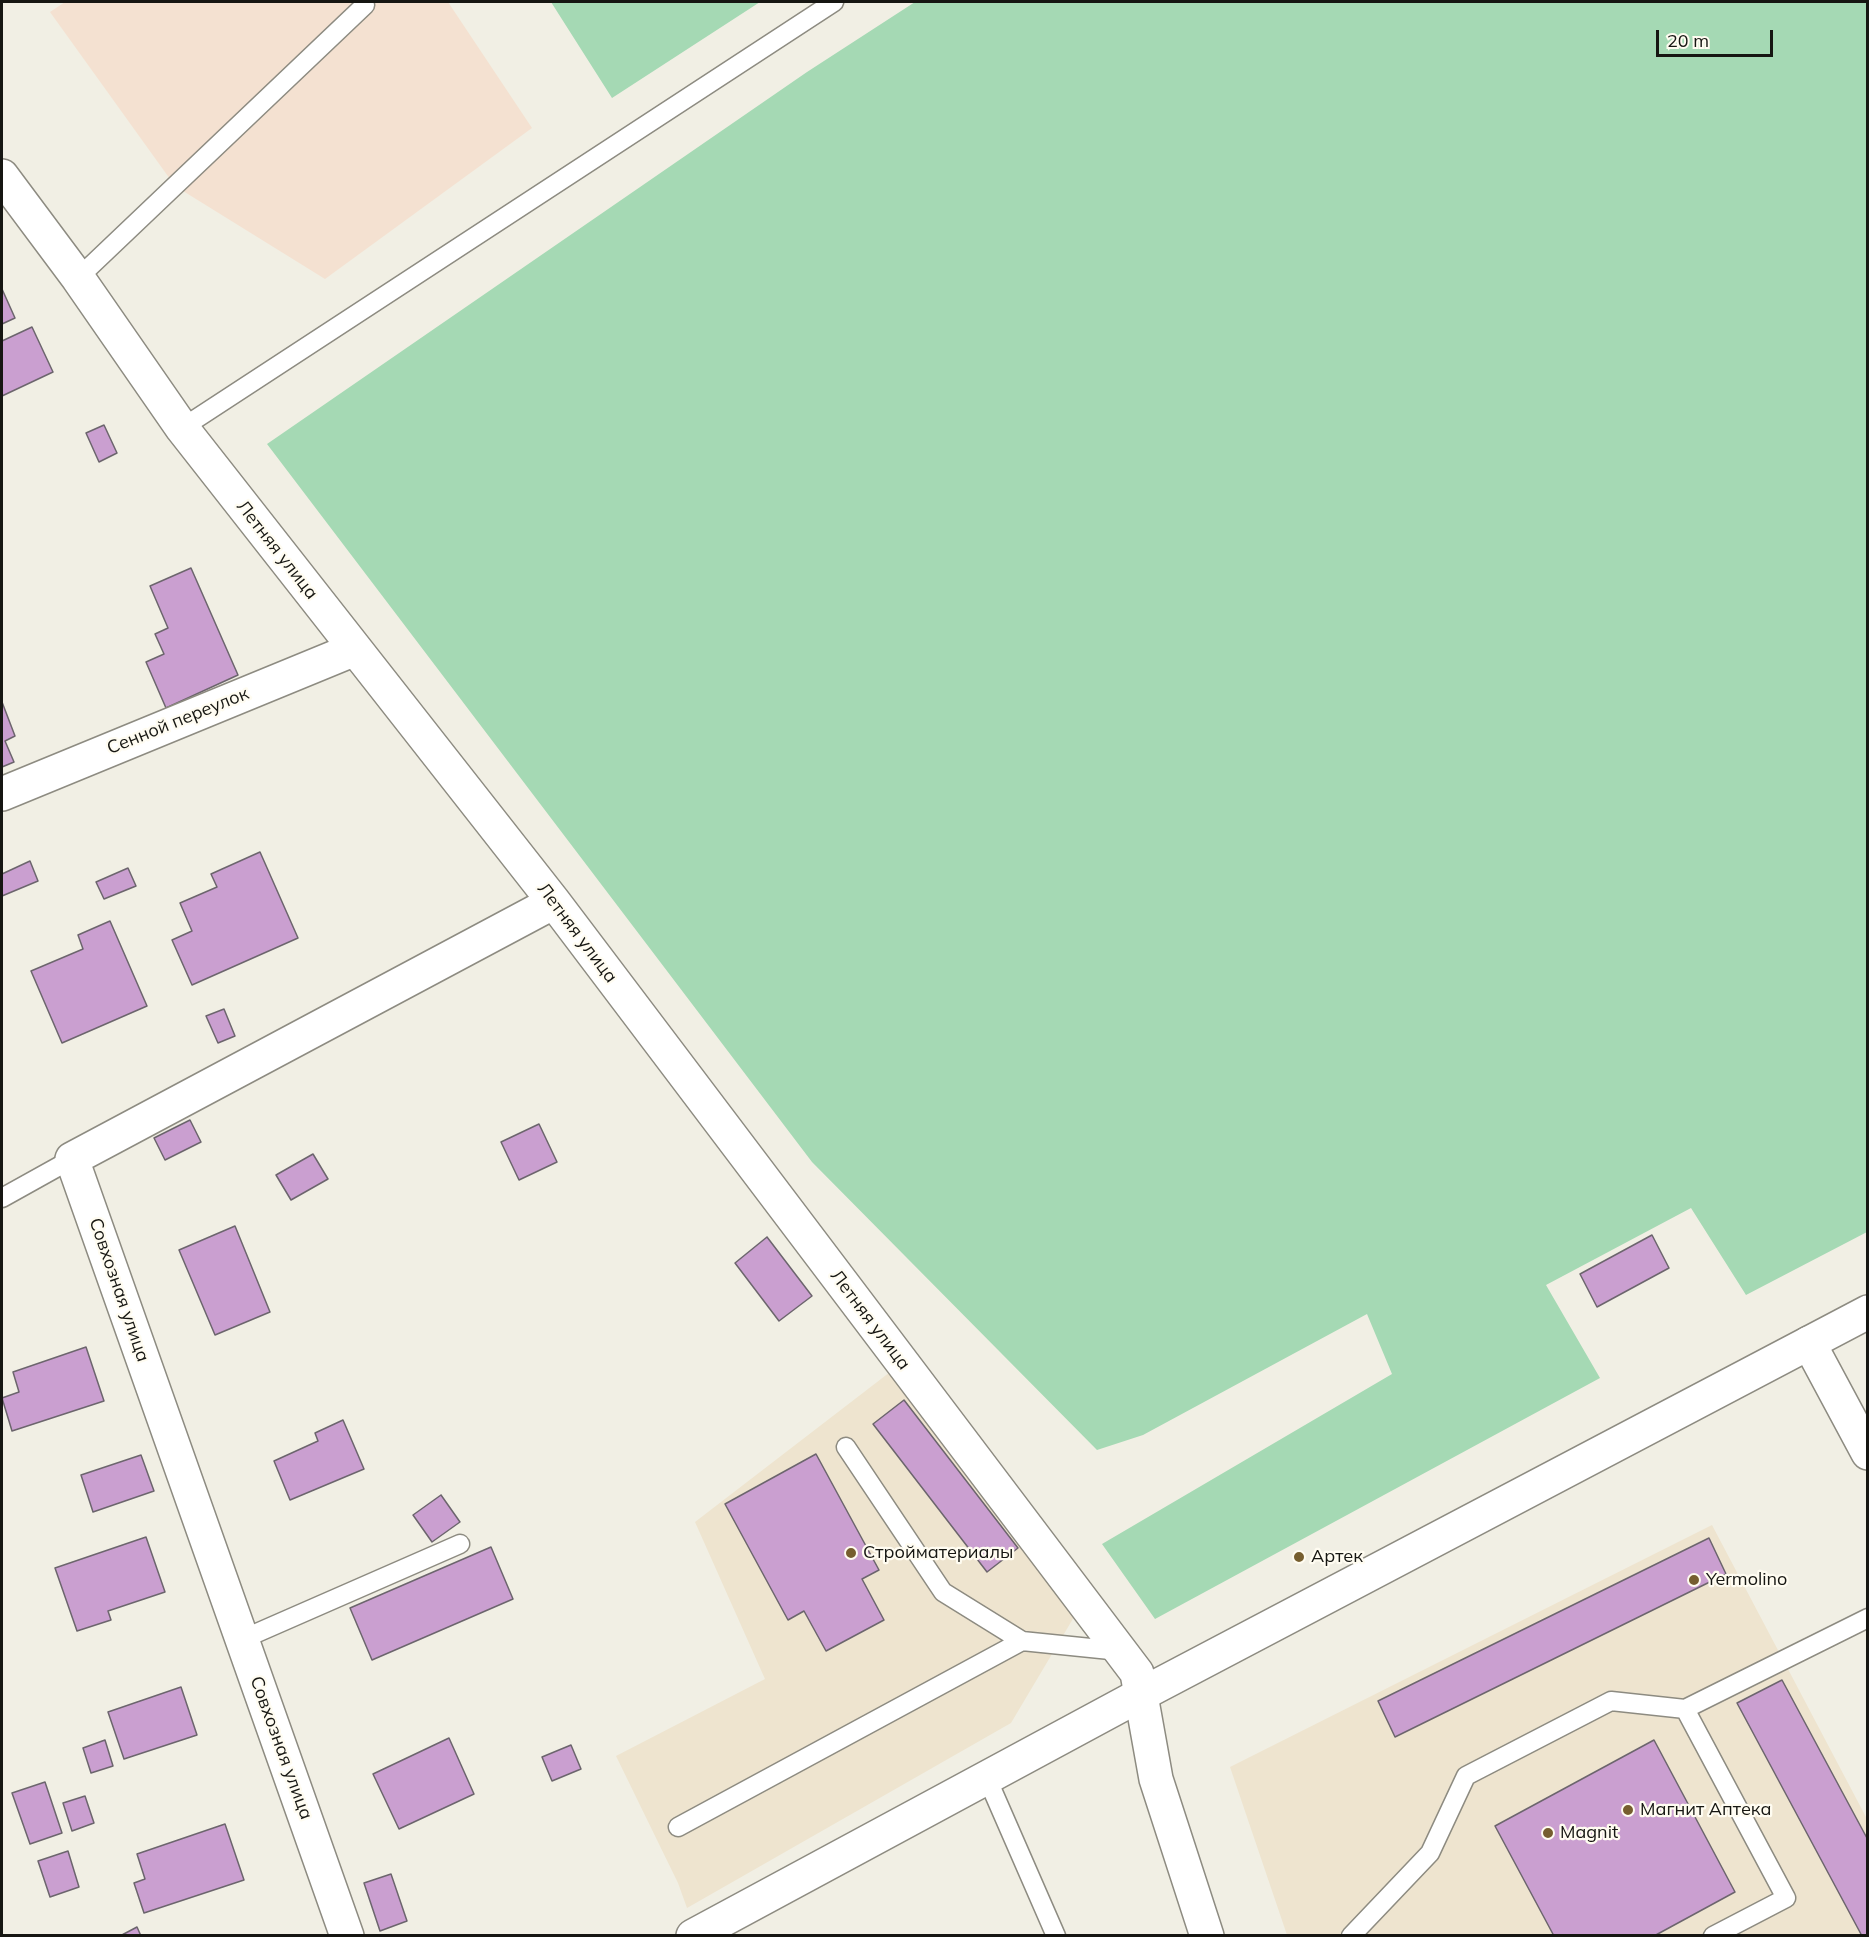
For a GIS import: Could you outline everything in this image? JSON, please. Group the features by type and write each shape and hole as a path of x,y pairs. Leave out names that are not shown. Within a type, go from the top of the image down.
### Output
{"street":[{"name":"Летняя улица","path":"2,176 78,278 182,428 554,902 1137,1673 1156,1779 1207,1935"},
{"name":"Сенной переулок","path":"2,794 355,649"},
{"path":"72,1159 554,902"},
{"name":"Совхозная улица","path":"72,1159 347,1935"},
{"path":"693,1935 1140,1695 1868,1312"},
{"path":"1809,1343 1868,1453"}],"lane":[{"path":"182,428 834,2"},
{"path":"78,278 365,5"},
{"path":"2,1198 72,1159"},
{"path":"846,1447 943,1593 1022,1641 1120,1651"},
{"path":"243,1640 460,1544"},
{"path":"1351,1935 1430,1853 1466,1776 1611,1701 1685,1709 1868,1618"},
{"path":"678,1827 1022,1641"},
{"path":"1685,1709 1786,1898 1713,1935"},
{"path":"987,1778 1056,1935"}],"shaded area":[{"path":"65,2 448,2 532,128 325,279 175,186 50,12"},
{"path":"894,1369 1077,1612 1011,1723 687,1908 678,1883 616,1756 765,1679 695,1522"},
{"path":"1712,1525 1867,1819 1867,1935 1287,1935 1230,1767"}],"green space":[{"path":"551,2 760,2 612,98"},
{"path":"915,2 1867,2 1867,1232 1746,1295 1691,1208 1546,1285 1600,1378 1155,1619 1102,1544 1392,1374 1367,1314 1143,1435 1097,1450 812,1162 267,444 807,72"}],"building":[{"path":"2,289 15,318 2,324"},
{"path":"32,327 53,372 2,396 2,341"},
{"path":"104,425 117,453 99,462 86,433"},
{"path":"191,568 238,675 166,708 146,662 164,654 155,634 168,628 150,586"},
{"path":"2,702 15,736 5,741 14,762 2,767"},
{"path":"260,852 298,938 192,985 172,940 192,931 180,903 217,887 211,874"},
{"path":"30,861 38,881 2,896 2,874"},
{"path":"128,868 136,886 104,899 96,882"},
{"path":"110,921 147,1006 62,1043 31,971 83,949 78,935"},
{"path":"224,1009 235,1036 218,1043 206,1016"},
{"path":"190,1120 201,1142 165,1160 154,1138"},
{"path":"539,1124 557,1162 519,1180 501,1142"},
{"path":"313,1154 328,1179 291,1200 276,1175"},
{"path":"235,1226 270,1312 215,1335 179,1250"},
{"path":"1652,1235 1669,1268 1597,1307 1580,1274"},
{"path":"767,1237 812,1296 779,1321 735,1263"},
{"path":"86,1347 104,1401 12,1431 2,1398 19,1392 13,1372"},
{"path":"904,1400 1018,1548 987,1572 873,1424"},
{"path":"343,1420 364,1469 290,1500 274,1461 318,1441 315,1433"},
{"path":"816,1454 879,1570 862,1579 884,1620 826,1651 804,1611 788,1620 725,1504"},
{"path":"141,1455 154,1491 93,1512 81,1475"},
{"path":"441,1495 460,1522 432,1542 413,1515"},
{"path":"146,1537 165,1592 108,1611 111,1620 77,1631 55,1568"},
{"path":"1709,1538 1726,1574 1395,1737 1378,1701"},
{"path":"491,1547 513,1599 372,1660 350,1608"},
{"path":"1782,1680 1868,1840 1868,1935 1866,1936 1862,1936 1737,1703"},
{"path":"181,1687 197,1735 124,1759 108,1712"},
{"path":"449,1738 474,1794 399,1829 373,1774"},
{"path":"105,1740 113,1766 91,1773 83,1748"},
{"path":"1654,1740 1735,1892 1654,1936 1554,1936 1495,1826"},
{"path":"571,1745 581,1769 552,1781 542,1757"},
{"path":"45,1782 62,1833 30,1844 12,1793"},
{"path":"85,1796 94,1823 72,1831 63,1803"},
{"path":"225,1824 244,1880 144,1913 134,1883 145,1879 137,1854"},
{"path":"68,1851 79,1887 50,1897 38,1861"},
{"path":"391,1874 407,1921 380,1931 364,1883"},
{"path":"137,1927 141,1936 120,1936"}],"place":[{"name":"Стройматериалы","path":"851,1553"},
{"name":"Артек","path":"1299,1557"},
{"name":"Yermolino","path":"1694,1580"},
{"name":"Магнит Аптека","path":"1628,1810"},
{"name":"Magnit","path":"1548,1833"}]}
